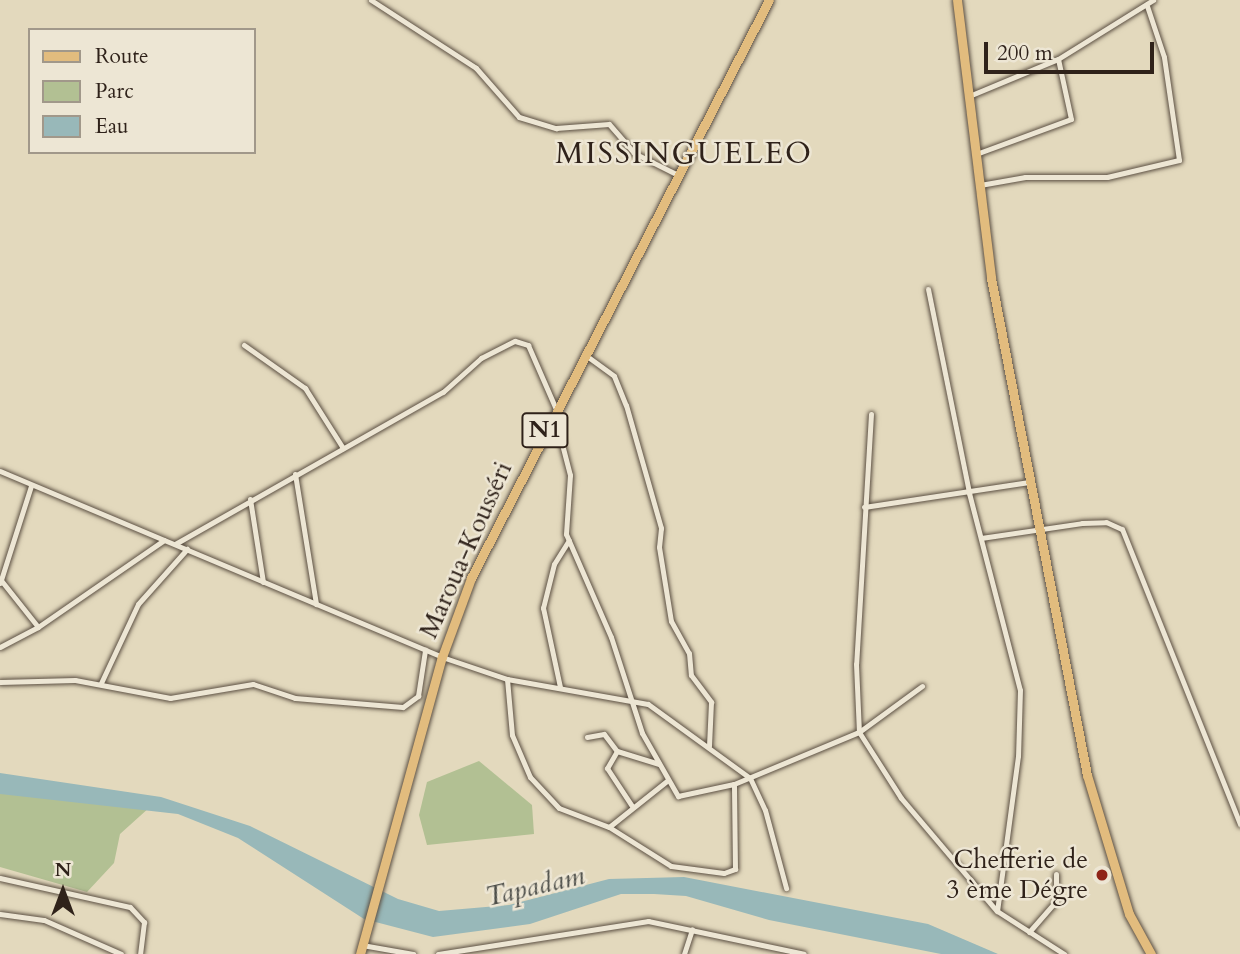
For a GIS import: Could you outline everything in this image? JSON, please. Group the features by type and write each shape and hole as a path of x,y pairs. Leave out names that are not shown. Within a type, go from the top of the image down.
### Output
{"main road":[{"name":"Maroua-Kousséri","path":"361,949 442,657 505,504 769,0"},
{"path":"957,0 980,186 1038,528 1101,834 1130,919 1151,954"}],"street":[{"path":"371,0 476,68 519,117 556,128 609,124 634,153 678,175"},
{"path":"969,96 1058,59 1153,0"},
{"path":"980,186 1026,177 1107,177 1179,160 1164,57 1147,6"},
{"path":"976,154 1072,119 1058,59"},
{"path":"928,289 969,494 1020,690 1017,756 997,911"},
{"path":"175,544 250,499 443,392 481,358 516,341 527,345 555,411 570,475 569,540 632,697 642,733 668,780 682,798 734,784 859,732 922,686"},
{"path":"244,345 305,388 343,448"},
{"path":"584,354 614,376 626,405 661,528 660,555 671,621 689,653 691,675 714,712 709,746"},
{"path":"871,414 856,664 859,732 901,798 997,911 1065,954"},
{"path":"0,471 442,657 507,679 632,697 682,724 750,778 765,810 786,888"},
{"path":"295,474 316,604"},
{"path":"864,507 969,494 1029,482"},
{"path":"31,486 0,580 38,627"},
{"path":"250,499 263,582"},
{"path":"981,538 1038,528 1107,522 1122,529 1240,824"},
{"path":"0,646 38,627 164,540"},
{"path":"560,687 543,608 554,564 569,540"},
{"path":"101,683 138,604 187,550"},
{"path":"0,682 101,683 170,698 253,684 304,699 403,707 418,696 425,650"},
{"path":"507,679 512,735 530,777 559,808 609,827 671,866 732,871 734,784"},
{"path":"587,737 604,734 617,751 659,764"},
{"path":"617,751 607,768 632,806"},
{"path":"609,827 668,780"},
{"path":"1029,932 1056,901 1056,874"},
{"path":"0,878 130,907 144,922 140,954"},
{"path":"0,914 44,920 121,954"},
{"path":"438,954 629,922 692,929 804,954"},
{"path":"684,954 692,929"},
{"path":"361,949 413,954"}],"green space":[{"path":"479,761 532,805 534,834 427,845 419,815 427,782"},
{"path":"0,794 37,794 150,807 120,834 114,863 87,892 0,867"}],"water":[{"path":"0,773 161,797 250,826 398,899 439,911 509,905 609,879 684,877 928,924 998,954 941,954 769,920 686,896 654,894 621,894 530,924 433,937 364,919 238,838 178,814 0,794"}],"place":[{"name":"Chefferie de 3 ème Dégre","path":"1102,875"}],"district":[{"name":"MISSINGUELEO","path":"684,154"}],"water label":[{"name":"Tapadam","path":"535,886"}]}
